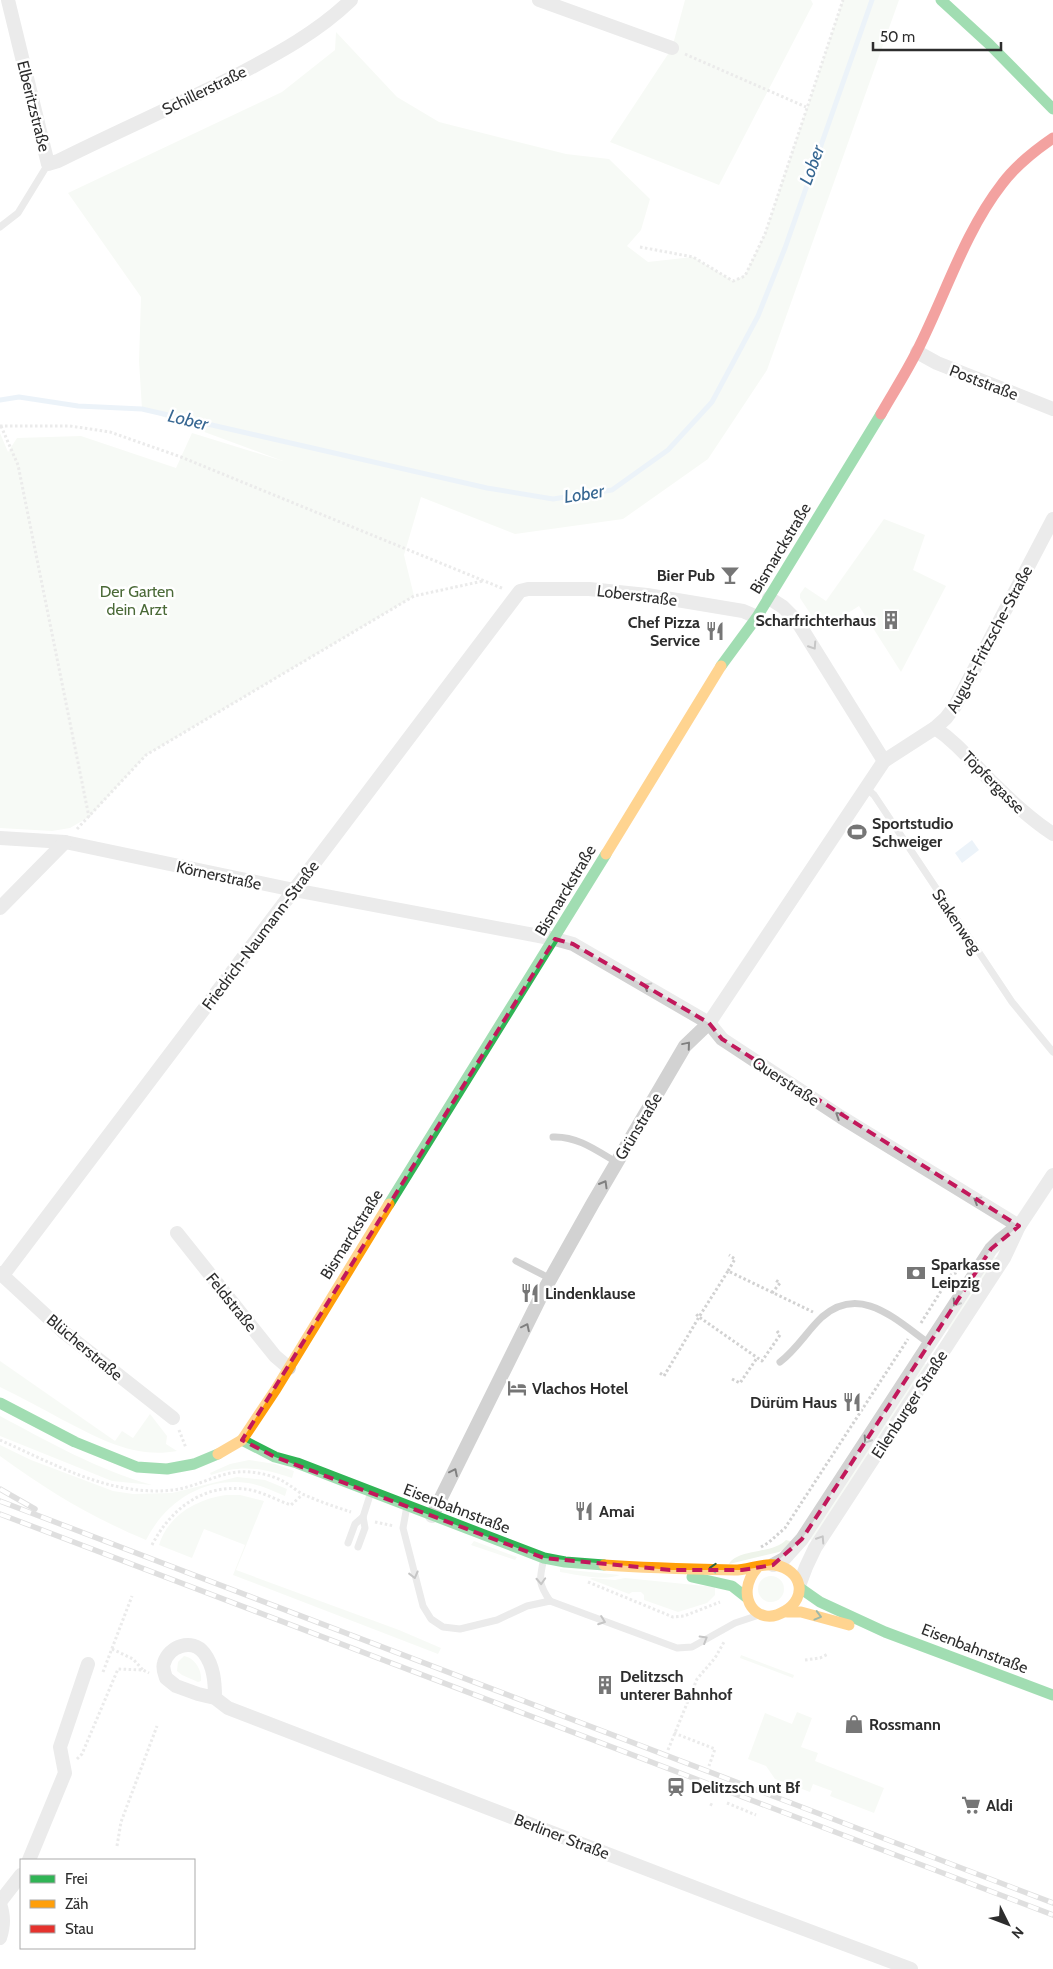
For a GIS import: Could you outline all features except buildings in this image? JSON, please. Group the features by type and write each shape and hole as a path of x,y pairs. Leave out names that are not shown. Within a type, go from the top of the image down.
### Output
{"street":[{"name":"Elberitzstraße","path":"8,0 48,164"},
{"name":"Schillerstraße","path":"48,164 203,92 280,52 335,16 351,0"},
{"path":"539,0 672,48"},
{"path":"941,0 1053,108"},
{"name":"Bismarckstraße","path":"0,1403 74,1442 137,1467 167,1469 194,1464 213,1457 242,1440 289,1368 328,1302 555,938 711,680 769,598 917,352 972,234 986,209 1002,184 1020,164 1053,138"},
{"name":"Poststraße","path":"917,352 937,363 1053,409"},
{"name":"August-Fritzsche-Straße","path":"884,761 935,728 955,706 1053,519"},
{"name":"Loberstraße","path":"516,594 528,589 599,590 647,595 742,611 757,617"},
{"name":"Friedrich-Naumann-Straße","path":"1,1274 294,890 516,594"},
{"path":"769,598 783,607 797,621 884,761"},
{"name":"Töpfergasse","path":"935,728 956,744 993,784 1036,823 1053,834"},
{"name":"Grünstraße","path":"432,1516 551,1279 616,1162 685,1046 709,1022 884,761"},
{"name":"Körnerstraße","path":"0,838 65,842 294,890 555,938"},
{"path":"0,908 65,842"},
{"name":"Querstraße","path":"555,938 573,944 709,1022 722,1039 841,1117 1019,1226"},
{"name":"Eilenburger Straße","path":"800,1585 815,1548 1004,1258 1019,1226 1053,1175"},
{"name":"Eilenburger Straße","path":"773,1565 784,1559 802,1539 991,1249 1019,1226"},
{"name":"Feldstraße","path":"177,1233 275,1356 289,1368"},
{"name":"Blücherstraße","path":"1,1274 65,1333 173,1418"},
{"name":"Eisenbahnstraße","path":"242,1440 275,1457 297,1463 544,1558 565,1562 670,1570 684,1567 742,1570 766,1565 789,1570 796,1576 808,1595 820,1602 885,1632 1053,1695"},
{"path":"746,1597 747,1582 757,1568"},
{"name":"Eisenbahnstraße","path":"670,1570 683,1575 732,1586 746,1597 749,1603 761,1614 773,1616 787,1612 801,1612 848,1625 885,1632"},
{"path":"787,1612 798,1596 800,1585"},
{"path":"30,1859 65,1773 60,1747 88,1664"},
{"name":"Berliner Straße","path":"215,1698 228,1708 738,1905 911,1969"},
{"path":"0,1938 4,1928 4,1914 0,1903 20,1876"}],"lane":[{"name":"Elberitzstraße","path":"0,227 18,213 48,164"},
{"name":"Stakenweg","path":"865,787 874,795 928,879 1012,1002 1053,1052"},
{"path":"553,1137 565,1136 576,1139 616,1162"},
{"path":"516,1261 551,1279"},
{"name":"Eilenburger Straße","path":"780,1362 791,1354 822,1317 838,1306 858,1303 875,1307 914,1333 927,1348"},
{"path":"927,1348 938,1360"},
{"path":"358,1547 365,1528 363,1517 371,1492"},
{"path":"407,1506 403,1528 422,1606 431,1619 442,1627 460,1629 496,1620 527,1606 550,1602 677,1648 692,1646 735,1623 761,1614"},
{"path":"348,1543 355,1524 363,1517"},
{"path":"544,1558 540,1587 550,1602"}],"path":[{"path":"640,248 693,256 733,281 745,276 765,234 806,106 843,0"},
{"path":"672,48 806,106"},
{"path":"89,816 18,465 1,426 70,426 110,432 181,457 516,594"},
{"path":"65,842 146,755 414,596 483,580"},
{"path":"660,1373 664,1376 735,1259 729,1254"},
{"path":"757,1549 768,1543 784,1528 905,1342 914,1333 951,1276 959,1272 964,1264"},
{"path":"728,1271 822,1317"},
{"path":"772,1293 780,1283 774,1279"},
{"path":"694,1313 762,1361 780,1334 777,1331"},
{"path":"732,1379 740,1383 757,1358"},
{"path":"152,1545 161,1528 177,1510 194,1498 202,1495 218,1490 244,1489 291,1505 302,1495"},
{"path":"585,1581 673,1616 684,1616 720,1602"},
{"path":"668,1750 697,1679 715,1658 729,1637"},
{"path":"65,1773 82,1754 118,1669 143,1670 133,1659 112,1649"},
{"path":"805,1660 820,1658 828,1654"},
{"path":"117,1846 121,1822 157,1726"},
{"path":"674,1733 715,1749 709,1766"},
{"path":"727,1803 756,1815"}],"highlighted area":[{"path":"555,939 573,944 709,1023 722,1039 1019,1226 991,1249 802,1539 773,1565 742,1570 670,1570 544,1558 275,1457 242,1440"}],"green space":[{"path":"685,0 811,0 813,4 719,185 610,142 672,48"},
{"name":"Der Garten dein Arzt","path":"843,0 899,0 767,370 708,459 623,519 515,534 421,497 404,555 414,596 146,755 89,817 70,828 52,831 0,828 0,433 8,452 17,438 81,436 176,468 192,433 283,461 142,409 139,361 141,297 68,193 282,92 335,50 336,32 397,97 439,122 566,154 609,159 650,199 641,230 627,246 648,262 693,257 733,281 745,275 765,234"},
{"path":"884,519 925,535 913,570 946,586 901,672 859,606 821,630 800,598 800,594 805,587 826,601"},
{"path":"993,1256 998,1259 950,1331 946,1328"},
{"path":"0,1361 115,1441 122,1431 133,1438 150,1414 167,1436 166,1444 177,1451 161,1453 131,1449 103,1440 75,1426 0,1387"},
{"path":"923,1363 927,1365 879,1440 874,1437"},
{"path":"0,1416 112,1472 152,1485 112,1481 0,1436"},
{"path":"869,1443 874,1447 813,1541 808,1538"},
{"path":"0,1445 31,1460 113,1491 133,1494 172,1493 237,1477 265,1480 287,1489 285,1496 248,1483 232,1482 202,1488 175,1503 154,1526 146,1540 88,1513 35,1481 0,1456"},
{"path":"249,1460 275,1464 294,1471 292,1478 261,1470 242,1468 211,1475 210,1473 230,1464"},
{"path":"226,1495 240,1495 264,1501 236,1570 399,1630 441,1648 438,1654 233,1575 245,1545 204,1529 192,1558 159,1545 169,1525 185,1510 205,1500"},
{"path":"786,1540 794,1542 779,1552 729,1564 739,1556 773,1548"},
{"path":"474,1541 517,1557 515,1560 471,1545"},
{"path":"560,1569 620,1575 613,1577 590,1577 560,1572"},
{"path":"771,1576 780,1580 784,1589 780,1598 771,1602 762,1598 758,1589 762,1580"},
{"path":"625,1578 715,1587 715,1595 707,1603 678,1612 644,1600 644,1595 641,1592 629,1594 590,1579 615,1580"},
{"path":"741,1655 794,1675 793,1678 740,1658"},
{"path":"184,1656 191,1659 197,1665 201,1681 198,1682 177,1671 178,1662"},
{"path":"797,1712 812,1718 801,1747 818,1753 815,1761 884,1788 874,1813 830,1796 832,1791 813,1784 810,1792 775,1779 766,1766 748,1759 765,1713 792,1724"}],"water":[{"path":"972,840 979,850 962,863 955,853"}],"waterway":[{"name":"Lober","path":"0,400 19,397 78,406 142,409 487,488 553,499 612,490 668,450 712,402 758,316 785,248 872,0"}],"railway":[{"path":"0,1489 35,1509"},
{"path":"0,1501 1053,1903"},
{"path":"0,1514 1053,1915"}],"traffic: fast":[{"path":"941,0 989,44 1053,109"},
{"path":"721,666 757,617 881,414"},
{"path":"389,1204 606,854"},
{"path":"0,1403 75,1442 137,1467 167,1469 194,1464 218,1454"},
{"path":"242,1440 275,1457 297,1463 544,1558 565,1562 604,1565"},
{"path":"692,1577 732,1586 746,1597"},
{"path":"800,1588 820,1602 885,1632 1053,1695"}],"traffic: slow":[{"path":"606,854 721,666"},
{"path":"218,1454 242,1440 276,1389 389,1204"},
{"path":"604,1565 734,1570 775,1565 791,1572 799,1585 797,1599 785,1611 765,1616 758,1613 752,1607 748,1599 747,1589 750,1579 757,1568"},
{"path":"787,1612 801,1612 849,1625"}],"traffic: jam":[{"path":"881,414 917,351 966,244 989,203 1013,171 1032,153 1053,138"}],"place":[{"name":"Bier Pub","path":"730,575"},
{"name":"Scharfrichterhaus","path":"891,620"},
{"name":"Chef Pizza Service","path":"715,631"},
{"name":"Sportstudio Schweiger","path":"857,832"},
{"name":"Sparkasse Leipzig","path":"916,1273"},
{"name":"Lindenklause","path":"530,1293"},
{"name":"Vlachos Hotel","path":"517,1388"},
{"name":"Dürüm Haus","path":"852,1402"},
{"name":"Amai","path":"584,1511"},
{"name":"Delitzsch unterer Bahnhof","path":"605,1685"},
{"name":"Rossmann","path":"854,1724"},
{"name":"Delitzsch unt Bf","path":"676,1787"},
{"name":"Aldi","path":"971,1805"}]}
